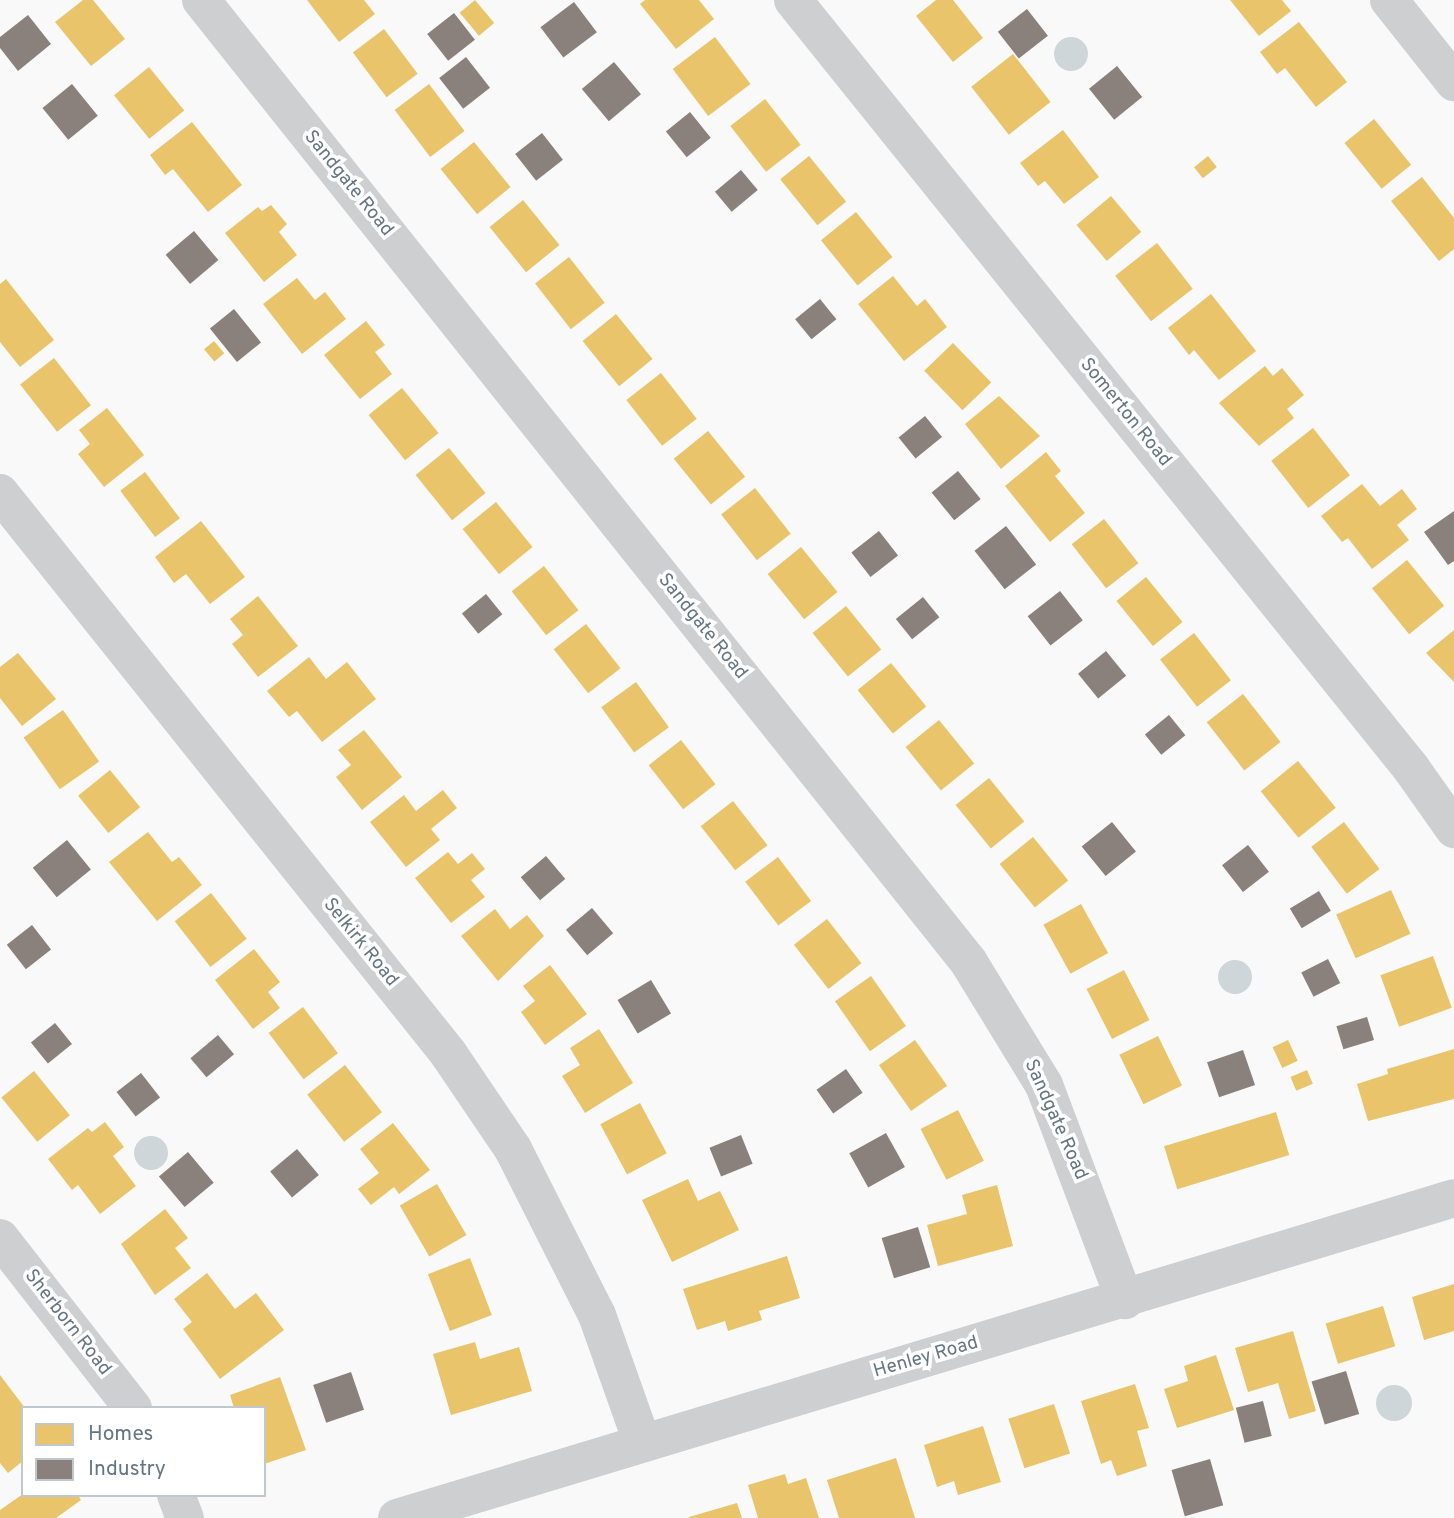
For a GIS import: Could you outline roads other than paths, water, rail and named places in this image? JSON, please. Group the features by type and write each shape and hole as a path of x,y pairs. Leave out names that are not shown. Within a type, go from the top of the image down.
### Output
{"street":[{"name":"Sandgate Road","path":"201,0 968,961 1044,1085 1125,1300"},
{"name":"Somerton Road","path":"793,0 1410,768 1454,829"},
{"path":"1388,0 1454,82"},
{"name":"Selkirk Road","path":"0,493 448,1053 513,1149 597,1315 642,1442"},
{"name":"Henley Road","path":"397,1518 642,1442 1125,1300 1454,1198"},
{"name":"Sherborn Road","path":"0,1238 131,1406"},
{"path":"177,1497 185,1518"}]}
